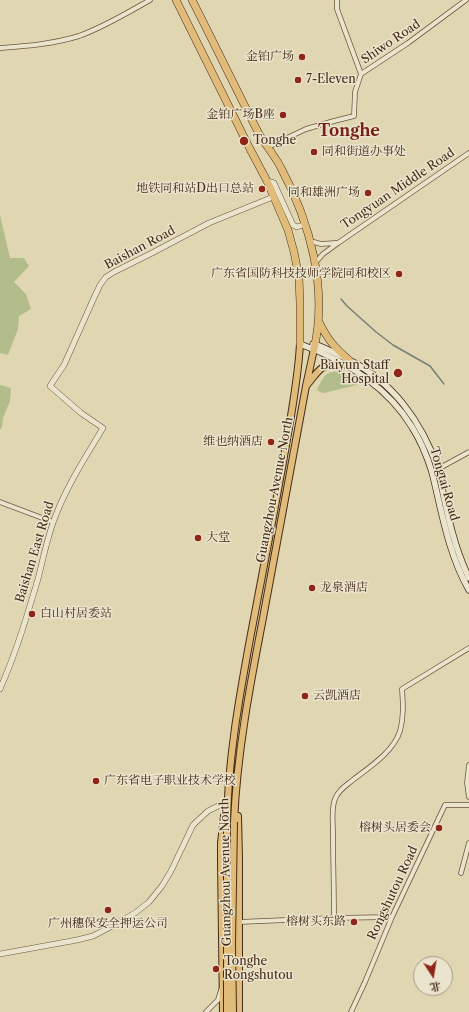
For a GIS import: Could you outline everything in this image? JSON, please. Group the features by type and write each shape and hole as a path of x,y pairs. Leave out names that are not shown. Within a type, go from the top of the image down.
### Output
{"highway":[{"name":"Guangzhou Avenue North","path":"176,0 267,181 288,230 299,278 300,344"},
{"name":"Guangzhou Avenue North","path":"192,0 257,131 277,160 287,179 306,224 315,264 319,296 318,322 314,347"},
{"path":"318,322 333,346 346,362"}],"main road":[{"name":"Tongtai Road","path":"300,344 314,347 346,362 360,366 393,392 415,419 428,443 438,469 454,541 469,578"},
{"name":"Guangzhou Avenue North","path":"227,1012 227,822 232,750 244,669 287,443 297,381 300,344"},
{"name":"Guangzhou Avenue North","path":"233,1012 232,944 234,822 239,758 259,640 314,347"},
{"name":"Tongtai Road","path":"346,362 387,396 410,423 419,440 432,472 451,552 469,590"},
{"path":"306,386 322,367 346,362"},
{"path":"287,443 295,444"},
{"name":"Guangzhou Avenue North","path":"223,1012 221,843 224,816 228,800"},
{"name":"Guangzhou Avenue North","path":"235,800 239,832 239,1012"},
{"path":"223,984 239,984"}],"street":[{"path":"0,48 45,43 78,36 106,24 150,0"},
{"path":"337,0 337,9 361,74"},
{"name":"Shiwo Road","path":"268,147 306,129 354,116 355,92 361,74 408,43 466,0"},
{"name":"Tongyuan Middle Road","path":"315,264 323,254 338,243 469,153"},
{"path":"267,181 274,183 293,225 297,227 306,224"},
{"name":"Baishan Road","path":"103,428 50,386 64,365 100,285 106,277 114,272 209,223 273,197"},
{"path":"310,241 321,244 338,243"},
{"name":"Baishan East Road","path":"0,689 23,627 53,522 62,499 103,428"},
{"path":"432,472 469,452"},
{"path":"0,502 53,522"},
{"path":"334,918 333,834 334,803 336,797 339,792 384,755 397,738 403,716 402,689 469,648"},
{"path":"469,765 467,783 469,797"},
{"path":"0,954 93,936 135,913 149,902 162,886 171,871 193,825 208,811 228,800"},
{"name":"Rongshutou Road","path":"351,1012 392,917 445,805 469,805"},
{"path":"461,873 469,843"},
{"path":"239,922 392,917"},
{"path":"206,1012 218,1000 223,984"}],"green space":[{"path":"0,215 10,258 24,258 29,266 14,282 26,294 31,309 19,316 18,329 8,355 0,353"},
{"path":"345,371 359,380 357,385 324,393 318,391 317,389 327,374"},
{"path":"0,385 11,388 10,401 0,430"}],"waterway":[{"path":"341,299 376,332 393,345 430,366 444,384"}],"place":[{"name":"金铂广场","path":"302,57"},
{"name":"7-Eleven","path":"298,80"},
{"name":"金铂广场B座","path":"283,115"},
{"name":"Tonghe","path":"244,141"},
{"name":"同和街道办事处","path":"314,152"},
{"name":"地铁同和站D出口总站","path":"262,189"},
{"name":"同和雄洲广场","path":"368,193"},
{"name":"广东省国防科技技师学院同和校区","path":"399,274"},
{"name":"Baiyun Staff Hospital","path":"398,373"},
{"name":"维也纳酒店","path":"271,442"},
{"name":"大堂","path":"198,538"},
{"name":"龙泉酒店","path":"312,588"},
{"name":"白山村居委站","path":"32,614"},
{"name":"云凯酒店","path":"305,696"},
{"name":"广东省电子职业技术学校","path":"96,781"},
{"name":"榕树头居委会","path":"439,828"},
{"name":"广州穗保安全押运公司","path":"108,910"},
{"name":"榕树头东路","path":"354,922"},
{"name":"Tonghe Rongshutou","path":"216,969"}],"district":[{"name":"Tonghe","path":"349,131"}]}
